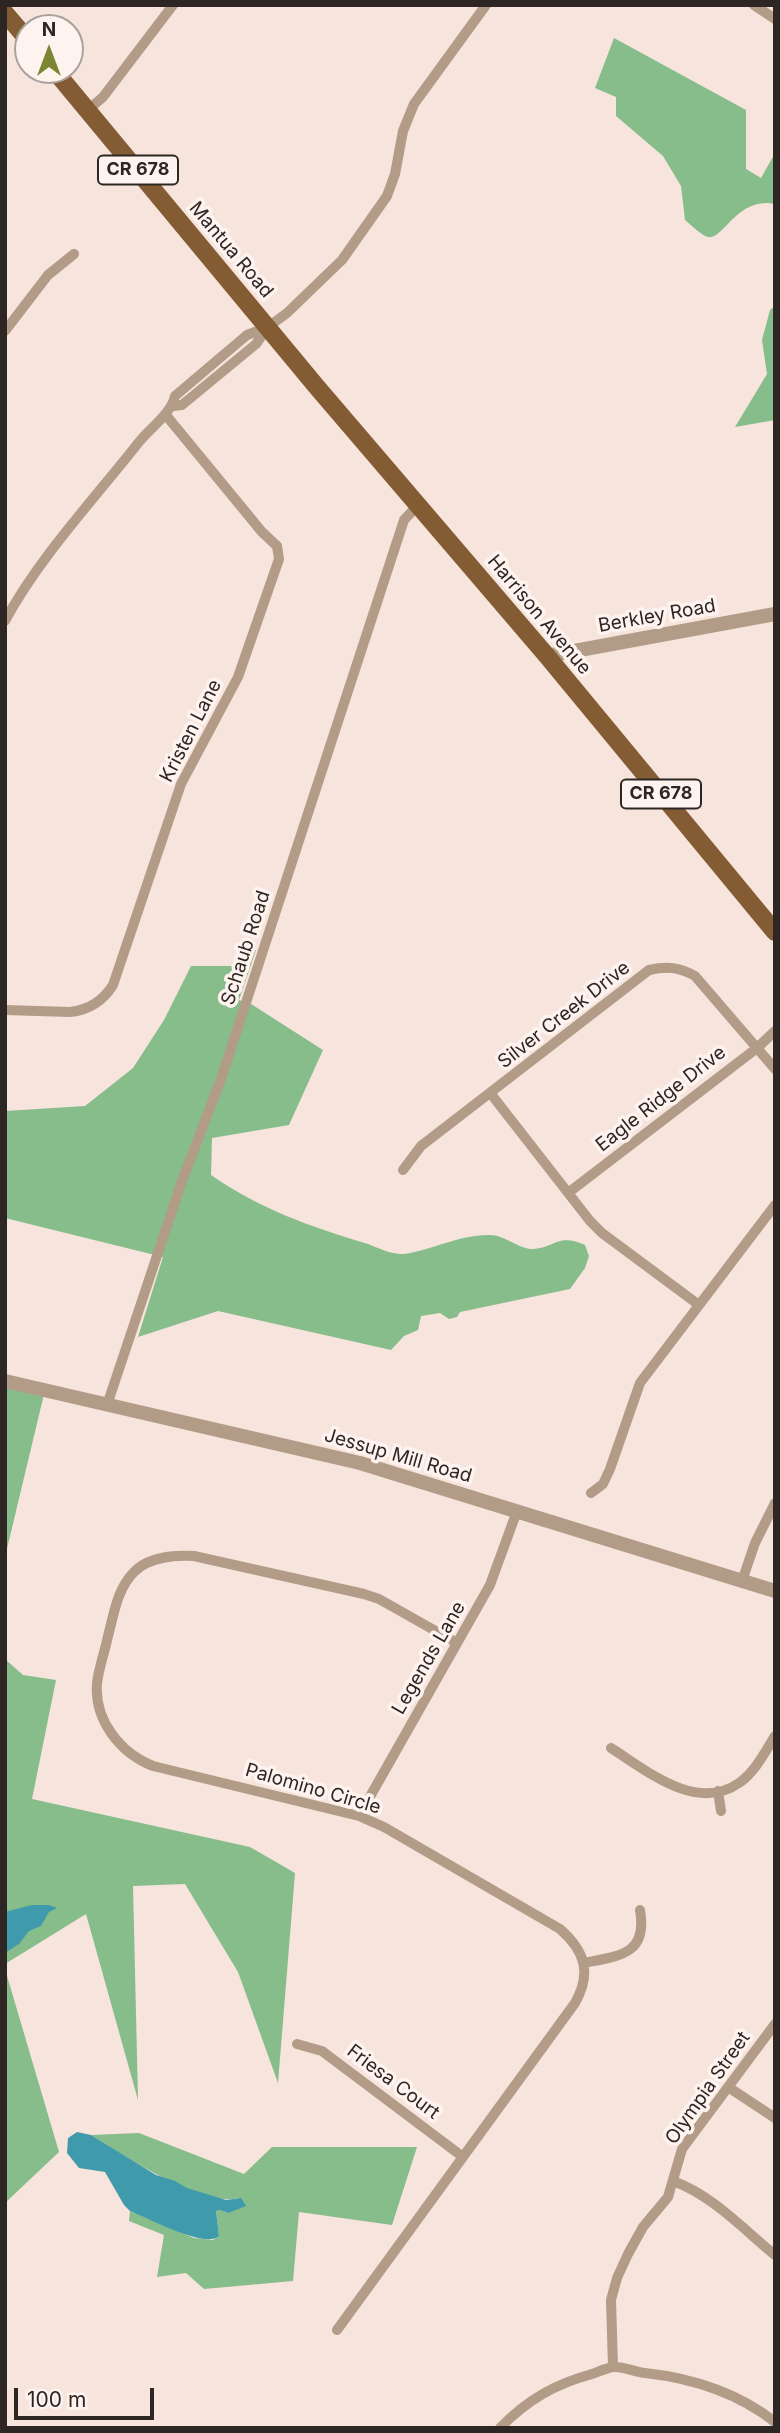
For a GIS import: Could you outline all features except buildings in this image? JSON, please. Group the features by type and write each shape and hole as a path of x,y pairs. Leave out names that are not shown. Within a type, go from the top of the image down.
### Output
{"main road":[{"name":"Mantua Road","path":"66,84 268,327"},
{"name":"Harrison Avenue","path":"268,327 547,656 775,932"}],"street":[{"path":"88,110 103,97 173,5"},
{"path":"5,621 36,572 149,429 169,410 182,405 256,344 268,327 329,275 373,219 394,179 400,141 410,113 486,5"},
{"path":"754,5 775,19"},
{"path":"5,331 48,275 74,254"},
{"name":"Kristen Lane","path":"5,1010 70,1013 80,1011 102,999 113,985 181,784 238,677 279,559 278,546 262,532 169,410"},
{"name":"Schaub Road","path":"107,1405 182,1181 220,1082 404,520 418,506"},
{"name":"Berkley Road","path":"547,656 775,614"},
{"name":"Silver Creek Drive","path":"403,1170 421,1146 649,970 662,967 683,970 695,976 775,1069"},
{"name":"Eagle Ridge Drive","path":"568,1193 757,1048 775,1031"},
{"path":"491,1094 602,1233 699,1305"},
{"path":"591,1493 603,1484 610,1469 640,1383 775,1205"},
{"name":"Jessup Mill Road","path":"5,1381 360,1463 775,1591"},
{"path":"742,1581 770,1525 775,1503"},
{"name":"Legends Lane","path":"359,1816 490,1586 517,1511"},
{"name":"Palomino Circle","path":"457,1643 379,1599 364,1594 194,1556 176,1555 135,1570 125,1584 115,1606 97,1684 102,1716 109,1731 122,1747 138,1760 153,1766 359,1816 384,1827 560,1929 576,1945 583,1963"},
{"path":"611,1748 676,1788 697,1792 718,1791 739,1783 757,1765 775,1736"},
{"path":"718,1791 721,1811"},
{"path":"337,2330 575,2003 585,1978 583,1963 617,1956 628,1952 635,1945 642,1932 640,1910"},
{"name":"Olympia Street","path":"613,2367 611,2300 617,2278 643,2227 668,2197 682,2150 775,2024"},
{"name":"Friesa Court","path":"297,2044 322,2051 463,2157"},
{"path":"728,2087 775,2118"},
{"path":"673,2181 688,2186 705,2198 775,2255"},
{"path":"500,2428 516,2412 549,2389 613,2367 665,2374 701,2384 746,2402 775,2422"}],"green space":[{"path":"614,38 746,110 746,169 761,178 775,153 775,204 751,206 714,236 705,236 685,220 681,186 663,156 616,116 616,97 595,88"},
{"path":"775,306 775,420 735,427 767,374 762,340 770,310"},
{"path":"256,950 239,1000 251,1004 323,1050 289,1125 212,1138 211,1175 248,1198 286,1216 395,1253 415,1252 477,1236 494,1235 533,1249 568,1240 576,1242 585,1245 589,1256 585,1268 570,1289 460,1312 457,1317 449,1319 440,1313 421,1316 418,1330 404,1336 391,1350 218,1311 138,1337 163,1257 5,1218 5,1111 85,1106 133,1068 164,1020 191,966 236,966 249,951"},
{"path":"5,1381 45,1390 5,1557"},
{"path":"5,1659 23,1675 56,1680 32,1799 250,1847 295,1873 278,2083 238,1972 185,1884 133,1886 138,2100 86,1914 5,1964"},
{"path":"5,1969 59,2152 5,2203"},
{"path":"139,2133 244,2174 272,2147 417,2147 392,2225 299,2212 293,2281 204,2289 186,2273 157,2277 164,2235 129,2221 130,2211 194,2238 213,2240 219,2236 216,2211 228,2213 238,2198 223,2199 184,2187 142,2166 91,2135"}],"water":[{"path":"32,1905 57,1908 49,1912 41,1926 29,1931 19,1944 5,1953 5,1912"},
{"path":"77,2132 91,2135 156,2175 226,2200 241,2198 246,2206 228,2213 216,2211 219,2236 212,2239 189,2236 130,2211 105,2172 79,2168 67,2153 68,2138"}]}
